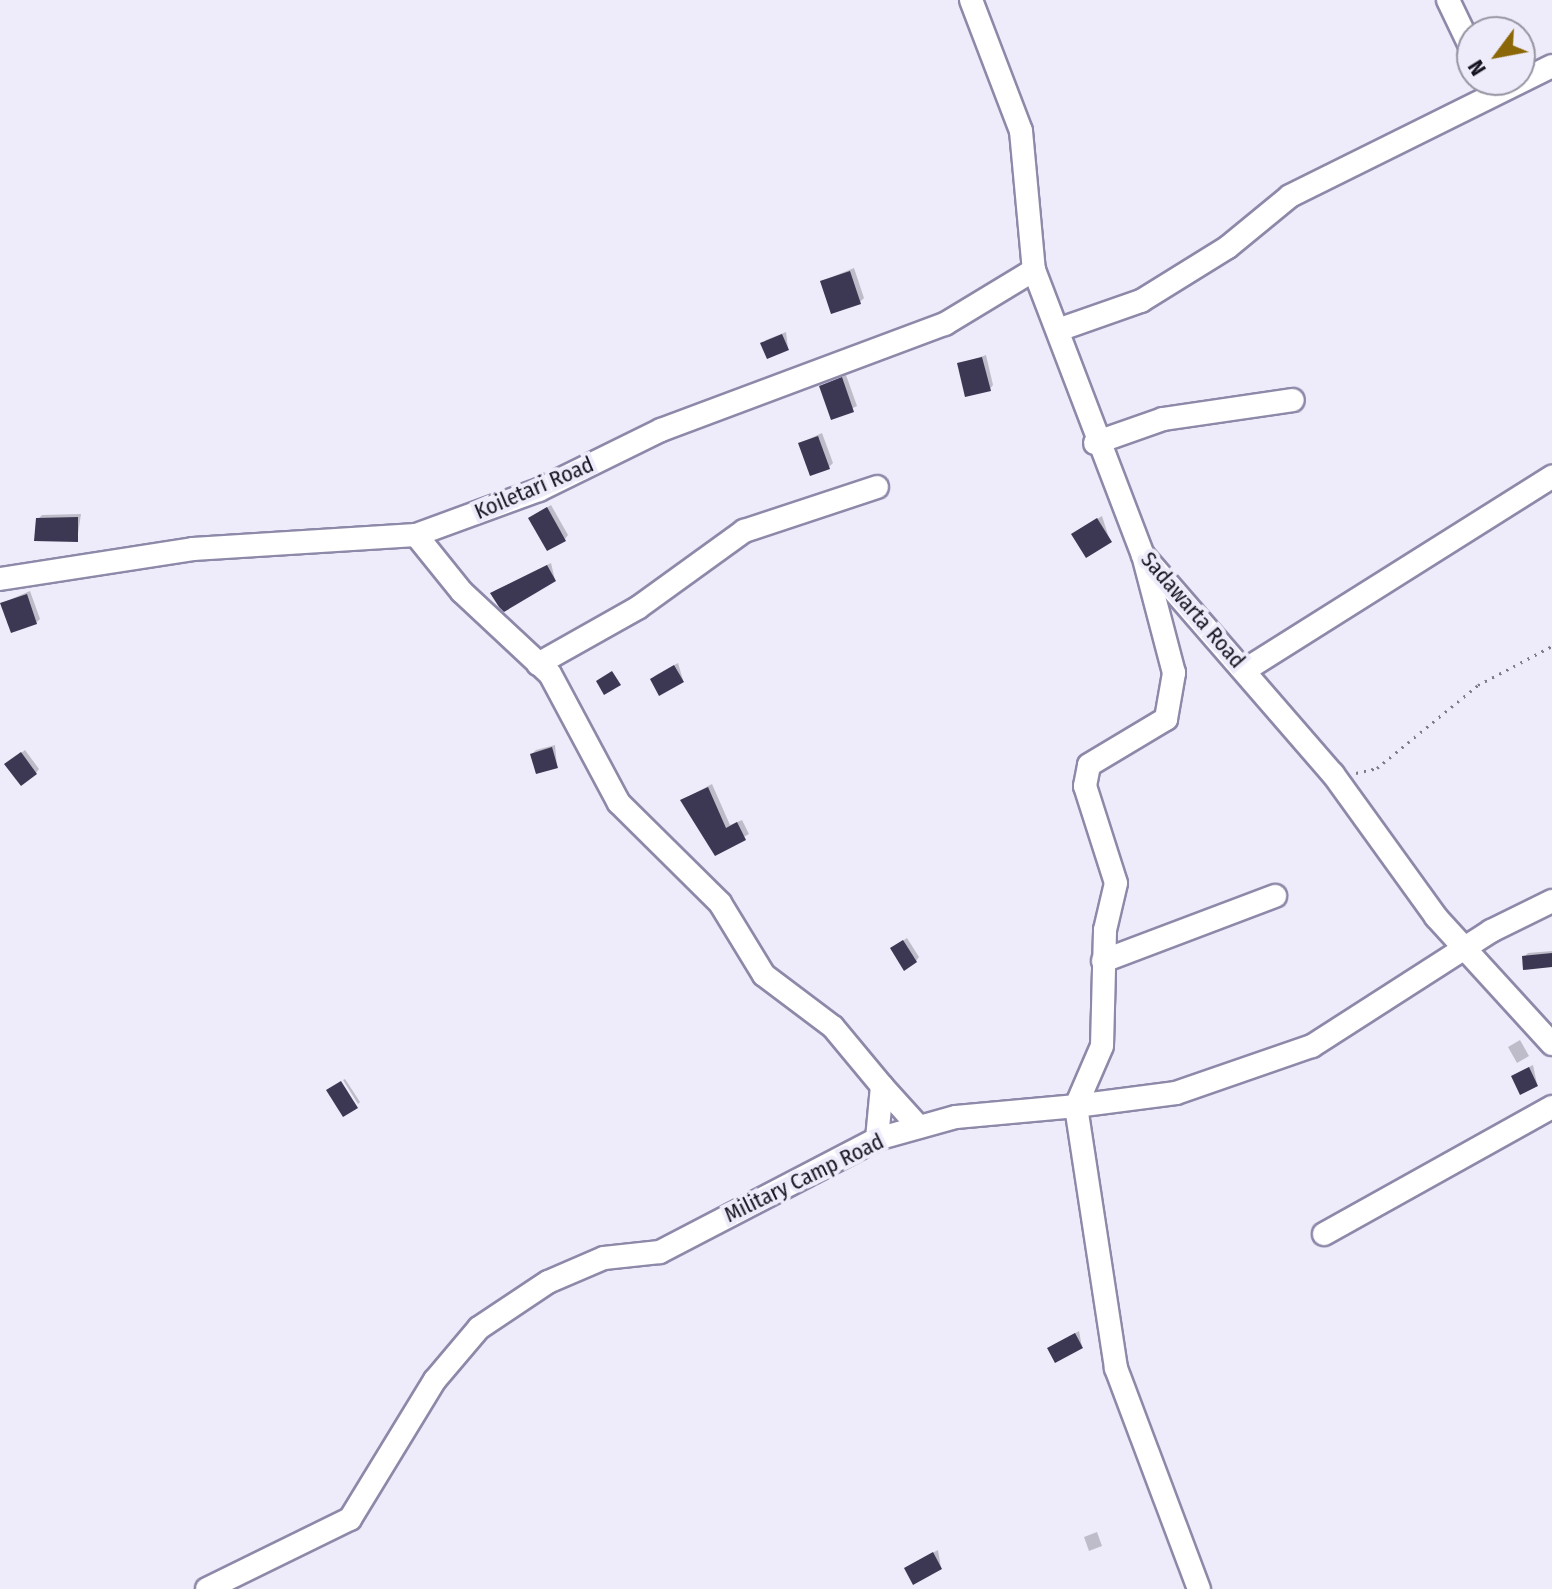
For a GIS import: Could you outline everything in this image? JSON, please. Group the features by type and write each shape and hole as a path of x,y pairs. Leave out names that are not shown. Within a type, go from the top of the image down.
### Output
{"street":[{"name":"Sadawarta Road","path":"971,0 1021,131 1025,238 1034,270 1058,330 1095,443 1143,555 1333,774 1464,949 1552,1044"},
{"path":"1058,330 1141,301 1228,247 1290,196 1476,96"},
{"name":"Koiletari Road","path":"0,579 193,549 416,535 539,490 661,430 945,324 1034,270"},
{"path":"1095,443 1163,419 1293,400"},
{"path":"1245,670 1552,477"},
{"path":"538,664 639,607 744,531 877,487"},
{"path":"416,535 538,664 619,803 720,903 764,975 833,1027 919,1127"},
{"path":"1143,555 1174,673 1166,719 1089,765 1085,786 1116,883 1103,961 1102,1046 1076,1106 1116,1368 1199,1589"},
{"path":"1103,961 1275,896"},
{"name":"Military Camp Road","path":"207,1589 243,1565 350,1519 435,1380 479,1328 548,1282 604,1258 660,1252 877,1139 919,1127 1176,1093 1312,1046 1464,949 1552,901"},
{"path":"877,1139 882,1086"},
{"path":"1324,1234 1552,1107"}],"path":[{"path":"1333,774 1377,768 1478,685 1552,646"}],"building":[{"path":"850,271 861,304 831,314 820,281"},
{"path":"782,334 789,350 767,359 760,343"},
{"path":"982,357 991,391 965,397 957,363"},
{"path":"842,377 854,412 831,420 819,386"},
{"path":"818,436 830,469 810,476 798,443"},
{"path":"547,507 566,541 547,551 528,518"},
{"path":"78,517 78,542 34,541 36,518"},
{"path":"1097,518 1112,542 1086,558 1071,534"},
{"path":"547,565 556,581 504,612 499,607 490,593"},
{"path":"27,594 37,624 11,633 0,603"},
{"path":"674,665 684,682 659,696 650,679"},
{"path":"612,671 621,685 604,695 596,681"},
{"path":"552,747 558,768 536,774 530,754"},
{"path":"21,752 37,774 21,786 4,764"},
{"path":"708,787 726,828 737,822 746,840 715,856 680,800"},
{"path":"903,940 917,962 904,971 890,948"},
{"path":"1552,953 1552,967 1523,970 1522,956"},
{"path":"1529,1067 1538,1086 1520,1095 1511,1076"},
{"path":"341,1081 358,1108 343,1117 326,1090"},
{"path":"1075,1333 1083,1348 1055,1363 1047,1348"},
{"path":"933,1552 942,1569 913,1585 904,1568"}]}
